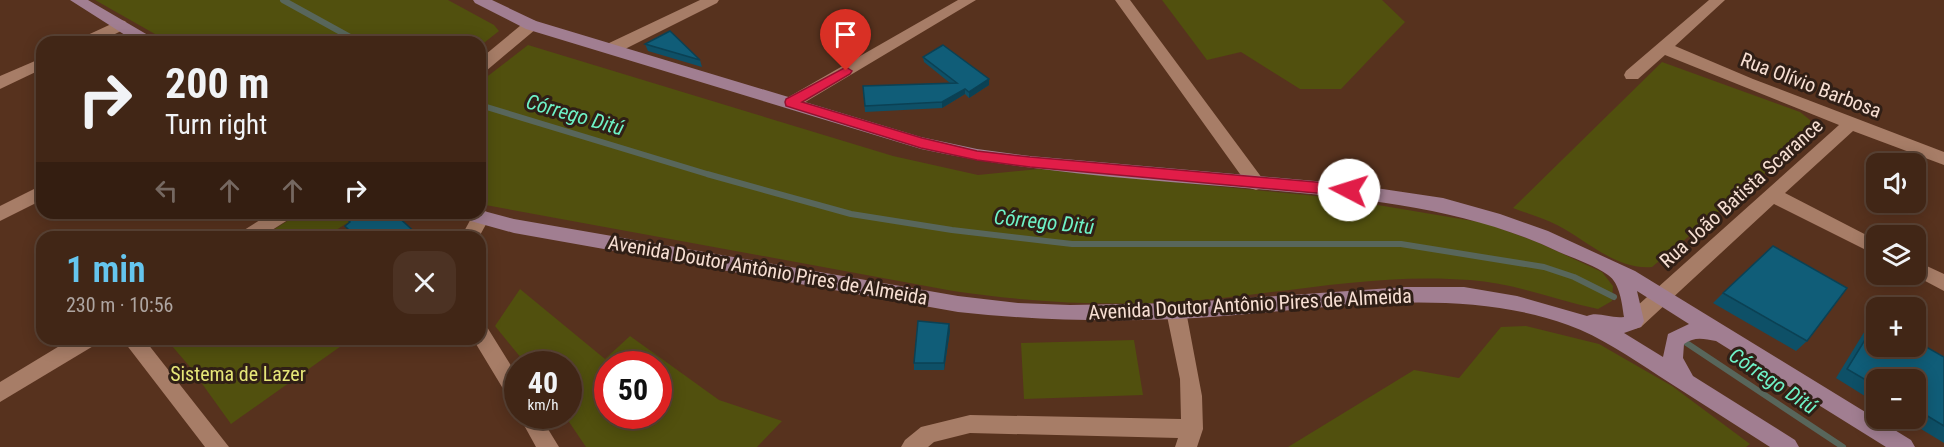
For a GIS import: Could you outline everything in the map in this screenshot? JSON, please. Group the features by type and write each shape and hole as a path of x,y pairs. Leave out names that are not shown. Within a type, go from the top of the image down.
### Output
{"main road":[{"path":"77,0 138,36"},
{"path":"480,0 531,25 921,143 977,155 1349,190 1443,205 1542,236 1616,270 1661,296 1904,447"},
{"name":"Avenida Doutor Antônio Pires de Almeida","path":"486,218 514,226 958,304 1018,310 1070,313 1176,311 1405,295 1478,298 1517,304 1572,318 1619,340 1788,447"},
{"path":"1478,298 1489,292 1529,298 1612,326 1627,325 1634,321 1632,303 1627,288 1616,270"},
{"path":"1686,383 1673,359 1675,340 1683,333 1700,329 1741,346"}],"street":[{"path":"613,48 712,0"},
{"path":"791,102 969,0"},
{"path":"1122,0 1256,183"},
{"path":"1632,75 1718,0"},
{"path":"98,36 120,25"},
{"path":"486,62 531,25"},
{"name":"Rua Olívio Barbosa","path":"1664,48 1944,159"},
{"path":"0,83 36,66"},
{"name":"Rua João Batista Scarance","path":"1634,321 1851,123"},
{"path":"0,214 36,195"},
{"path":"1773,195 1866,243"},
{"path":"257,231 276,219"},
{"path":"1926,273 1944,283"},
{"path":"912,447 928,434 970,424 1190,438 1192,384 1176,311"},
{"path":"486,343 504,373"},
{"path":"0,393 78,345"},
{"path":"137,345 218,447"},
{"path":"537,429 548,447"}],"green space":[{"path":"95,0 448,0 494,25 499,31 486,41 486,36 158,36"},
{"path":"1162,0 1382,0 1405,22 1341,89 1300,89 1241,52 1207,60"},
{"path":"528,45 893,156 978,175 1039,169 1336,198 1485,223 1537,242 1602,272 1613,286 1612,301 1598,309 1519,288 1470,280 1433,278 1359,282 1176,302 1120,304 1009,298 953,291 486,205 486,77"},
{"path":"1662,62 1800,112 1810,120 1813,133 1652,267 1639,267 1614,259 1557,225 1513,208"},
{"path":"290,219 354,219 334,231 272,231"},
{"path":"520,289 595,351 594,429 672,429 672,366 719,400 782,421 757,447 586,447 574,429 582,429 582,351 515,351 495,326"},
{"path":"1526,326 1599,344 1672,386 1750,444 1746,447 1288,447 1414,370 1459,378 1501,327"},
{"path":"630,336 651,351 614,351"},
{"path":"1134,340 1143,395 1024,399 1021,343"},
{"name":"Sistema de Lazer","path":"171,345 343,345 231,424"}],"building":[{"path":"670,31 700,60 645,44"},
{"path":"943,45 989,79 969,92 965,89 942,102 865,106 863,86 957,83 923,57"},
{"path":"347,219 400,219 413,231 344,231 348,229 345,226 350,222"},
{"path":"1773,246 1847,288 1807,341 1723,293"},
{"path":"918,321 949,324 944,363 914,363"},
{"path":"1866,338 1866,357 1926,357 1926,347 1944,357 1944,426 1926,415 1926,369 1866,369 1866,380 1847,369"}],"waterway":[{"name":"Córrego Ditú","path":"283,0 348,36"},
{"name":"Córrego Ditú","path":"486,107 707,174 851,214 952,230 1072,244 1401,244 1544,267 1574,277 1614,297"},
{"name":"Córrego Ditú","path":"1685,342 1843,447"}],"route":[{"path":"846,71 791,102 921,143 977,155 1030,162 1349,190"}]}
